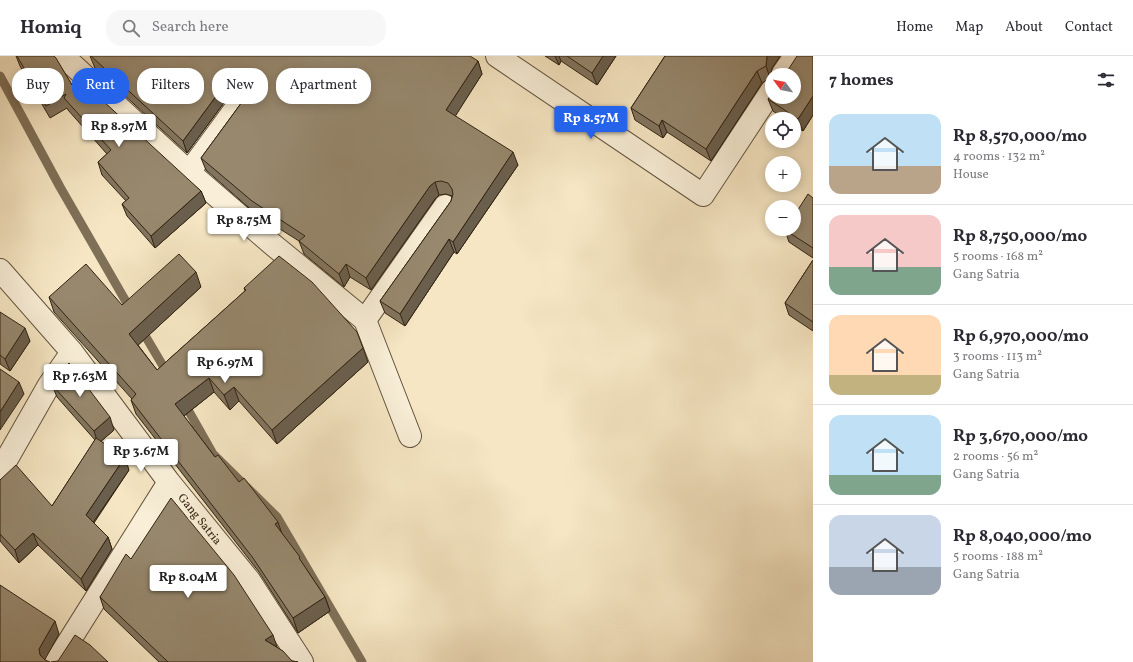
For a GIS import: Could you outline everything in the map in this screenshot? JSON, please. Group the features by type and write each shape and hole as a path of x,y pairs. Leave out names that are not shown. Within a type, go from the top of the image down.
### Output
{"street":[{"path":"63,56 189,172 272,244 365,320 410,436"},
{"path":"497,56 703,195 765,101"},
{"path":"787,68 795,56"},
{"path":"189,172 236,108"},
{"path":"365,320 445,206"},
{"name":"Gang Satria","path":"0,270 72,352 169,482 249,580 302,662"},
{"path":"0,471 49,385 72,352"},
{"path":"56,662 169,482"}],"building":[{"path":"17,56 54,56 62,68 24,68"},
{"path":"91,56 470,56 478,61 446,110 513,152 453,242 449,239 400,314 380,301 451,201 453,194 448,183 441,181 435,182 430,186 366,278 346,264 339,274 299,241 305,236 252,201 201,158 241,104 268,104 268,68 212,68 212,102 183,141 143,104 204,104 204,68 137,68 137,98 129,91 129,68 104,68"},
{"path":"567,56 603,56 592,73"},
{"path":"665,56 767,56 766,66 757,71 706,149 662,120 659,126 631,108"},
{"path":"797,56 813,56 813,96 801,114 801,112 788,112 776,104 801,104 801,68 789,68"},
{"path":"64,72 72,85 72,104 106,104 201,191 151,236 122,204 129,198 98,162 111,150 64,98 66,94 64,95"},
{"path":"808,194 813,198 813,248 794,236 801,236 801,205"},
{"path":"179,254 196,272 129,334 157,370 246,290 244,288 279,256 312,282 357,332 363,348 272,430 234,387 224,395 209,378 175,404 215,457 218,455 239,482 244,478 278,522 275,524 300,557 299,558 325,597 293,618 253,558 131,400 136,394 49,297 86,264 122,305"},
{"path":"813,260 813,322 785,303"},
{"path":"0,312 25,328 5,359 0,355"},
{"path":"69,363 110,417 94,431 52,385 62,370"},
{"path":"0,369 19,382 0,412"},
{"path":"96,438 125,457 86,515 108,537 81,579 33,533 15,550 0,534 0,480 16,465 52,506"},
{"path":"171,498 234,575 273,635 265,640 283,651 292,661 298,662 168,662 100,597 126,554 131,559"},
{"path":"0,585 55,621 39,649 40,655 45,660 50,662 0,662"},
{"path":"75,635 90,645 108,662 51,662 58,661"}],"waterway":[{"path":"0,76 60,187 132,312"},
{"path":"140,327 169,376"},
{"path":"183,401 213,454 277,517 362,662"}]}
